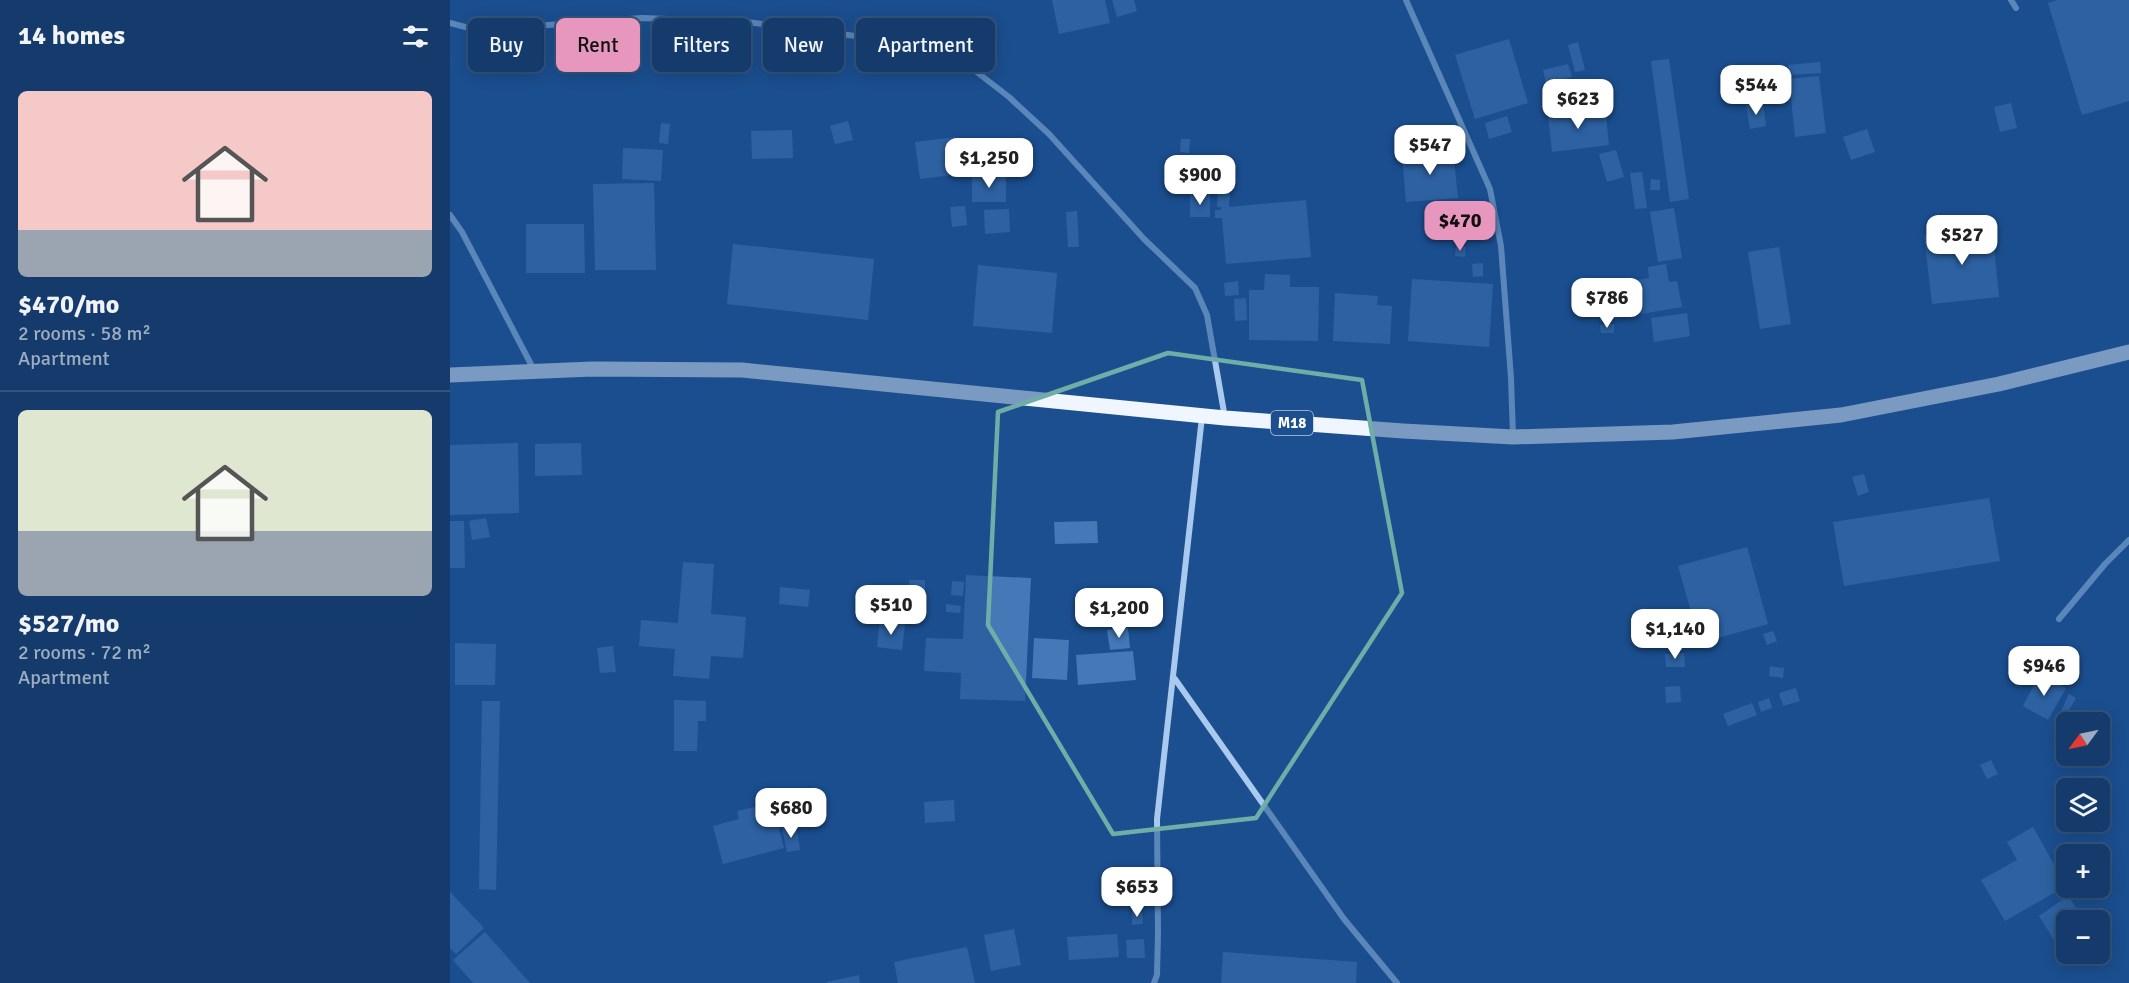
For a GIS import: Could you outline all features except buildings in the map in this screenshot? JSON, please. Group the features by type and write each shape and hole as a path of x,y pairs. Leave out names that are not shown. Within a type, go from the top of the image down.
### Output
{"main road":[{"name":"M18","path":"450,375 593,369 742,370 1225,418 1403,431 1513,436 1673,432 1841,415 1999,384 2129,352"}],"street":[{"path":"1406,0 1490,189 1501,246 1513,436"},
{"path":"2011,0 2016,8"},
{"path":"450,23 465,27 507,28 642,18 747,22 911,43 969,66 1009,97 1049,134 1144,239 1195,288 1207,315 1225,418"},
{"path":"450,215 462,232 534,371"},
{"path":"1154,983 1157,975 1158,933 1157,819 1202,416"},
{"path":"2059,619 2105,564 2129,540"},
{"path":"1174,679 1344,919 1396,983"}],"highlighted area":[{"path":"1168,353 1362,380 1402,593 1256,818 1113,834 988,625 998,412"}]}
